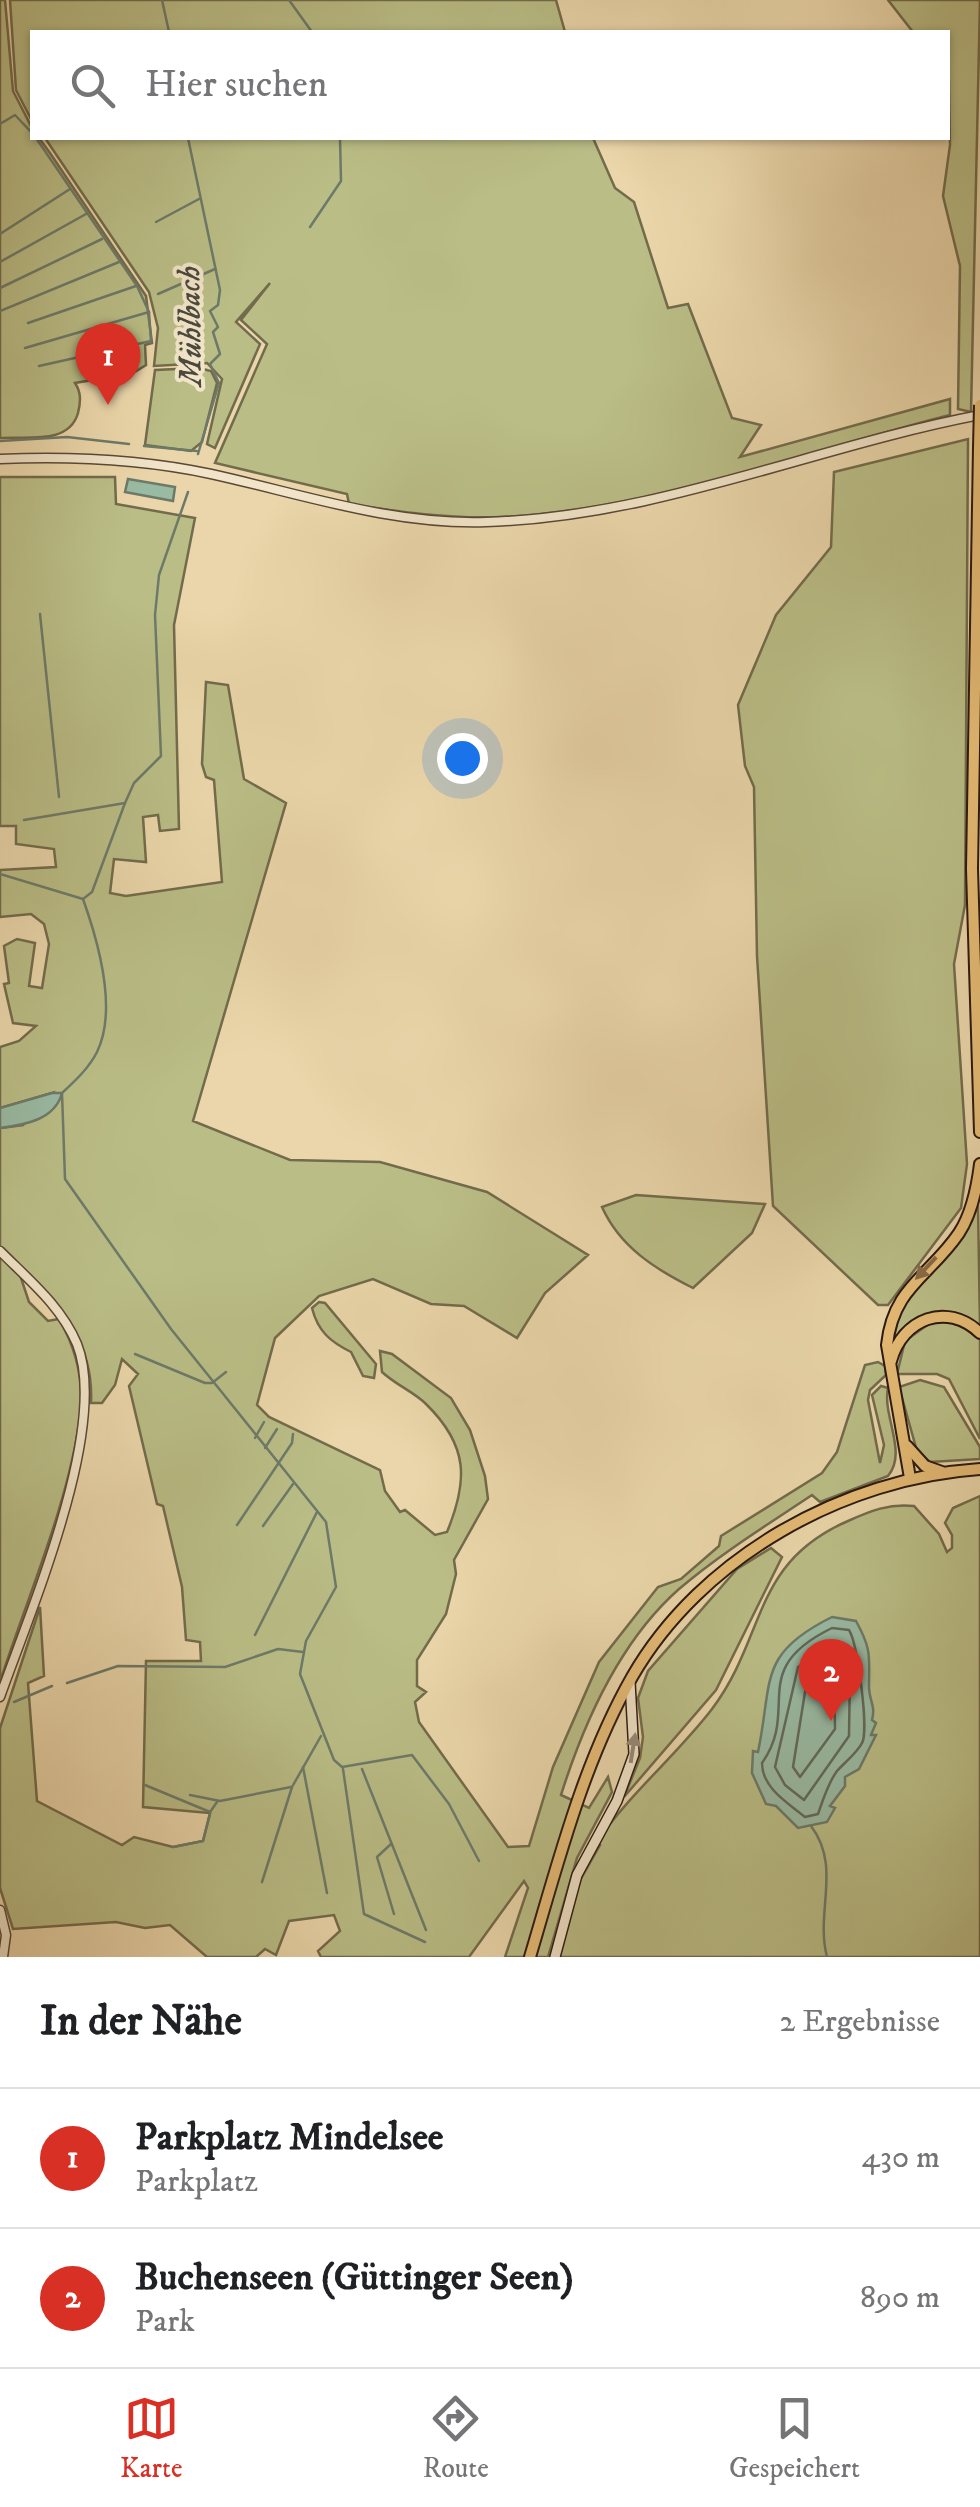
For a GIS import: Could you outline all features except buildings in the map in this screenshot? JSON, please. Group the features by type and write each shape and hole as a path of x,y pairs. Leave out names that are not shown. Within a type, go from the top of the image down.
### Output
{"main road":[{"path":"980,405 972,884 980,1132"},
{"path":"910,1478 886,1345 892,1313 909,1287 958,1235 977,1187 980,1164"},
{"path":"890,1367 901,1338 932,1316 956,1318 980,1333"},
{"path":"902,1436 916,1458 942,1472"},
{"path":"530,1957 570,1824 630,1680 677,1616 755,1548 816,1514 910,1478 980,1469"},
{"path":"556,1957 577,1876 610,1814 634,1754 630,1680"}],"street":[{"path":"0,459 137,462 355,509 484,522 638,506 889,433 980,415"},
{"path":"0,1251 68,1326 79,1349 85,1384 84,1414 71,1479 0,1697"},
{"path":"0,1910 6,1934 4,1957"}],"shaded area":[{"path":"0,0 5,0 13,91 30,124 30,140 40,140 146,296 152,343 145,345 146,365 133,373 75,383 80,401 78,413 66,430 46,437 0,438"},
{"path":"10,0 556,0 564,30 30,30 30,117 16,90"},
{"path":"888,0 980,0 971,412 958,409 960,266 943,196 950,145 950,30 911,30"},
{"path":"46,140 594,140 615,188 634,202 668,308 688,304 732,418 761,425 740,457 950,399 950,415 669,492 555,513 444,516 349,504 347,494 215,463 267,344 241,320 270,283 236,322 260,344 215,448 207,444 222,379 207,363 154,366 158,328 149,292"},
{"path":"155,370 211,371 217,383 202,442 191,451 145,445"},
{"path":"968,439 965,905 954,964 967,1164 961,1208 888,1305 878,1305 773,1206 757,956 754,787 745,766 738,705 776,615 831,547 834,472"},
{"path":"0,477 115,477 116,504 195,518 174,625 179,829 160,831 158,815 143,817 146,862 114,859 110,893 126,896 222,882 214,780 206,777 202,764 206,682 228,685 244,779 286,803 193,1121 290,1160 380,1162 487,1192 588,1255 545,1293 517,1338 464,1306 431,1304 373,1279 319,1296 275,1338 257,1405 269,1417 380,1470 385,1491 400,1512 405,1510 435,1535 447,1532 459,1496 457,1450 440,1419 426,1404 382,1372 380,1351 392,1354 451,1398 470,1430 488,1499 454,1560 456,1574 446,1614 417,1660 417,1686 426,1692 415,1702 419,1722 508,1847 529,1846 553,1767 599,1662 658,1587 681,1579 719,1546 721,1536 822,1473 837,1452 865,1365 878,1362 885,1366 886,1375 870,1390 868,1400 880,1463 884,1445 872,1395 881,1386 888,1388 896,1456 888,1476 820,1502 812,1495 711,1564 658,1610 606,1684 561,1795 589,1808 608,1777 612,1792 577,1858 548,1957 505,1957 528,1888 524,1881 469,1957 321,1957 318,1951 340,1931 334,1915 289,1921 276,1955 265,1949 256,1957 207,1957 170,1925 145,1928 116,1922 13,1929 0,1888 0,1728 40,1607 44,1676 28,1683 37,1801 122,1845 134,1837 173,1847 203,1841 210,1813 143,1807 146,1661 201,1661 200,1642 186,1640 182,1587 163,1506 157,1504 129,1386 138,1374 122,1359 115,1385 102,1403 91,1403 87,1363 73,1329 24,1270 20,1275 29,1302 48,1321 59,1319 70,1342 80,1378 81,1403 67,1482 0,1682 0,1128 23,1125 52,1093 0,1108 0,1047 19,1041 36,1026 13,1023 4,984 9,983 4,946 17,939 35,943 29,986 42,988 49,944 44,924 31,914 0,917 0,870 56,867 54,849 16,844 16,826 0,826"},
{"path":"636,1195 765,1204 752,1233 693,1288 640,1255 618,1234 602,1207"},
{"path":"978,1205 980,1327 954,1313 931,1314 911,1327 891,1348 901,1306"},
{"path":"319,1302 325,1303 376,1364 374,1378 363,1376 351,1352 322,1330 312,1308"},
{"path":"933,1321 955,1322 980,1339 980,1439 949,1379 937,1374 897,1374 905,1341"},
{"path":"920,1380 944,1387 980,1447 980,1459 930,1462 917,1451 899,1387"},
{"path":"980,1496 980,1957 559,1957 578,1884 600,1845 596,1843 712,1709 730,1682 764,1603 794,1558 817,1538 848,1521 897,1506 914,1506 939,1534 947,1552 952,1548 952,1535 945,1523 953,1508"},
{"path":"771,1548 782,1557 716,1690 624,1797 640,1758 643,1737 638,1698 648,1671 737,1569"}],"water":[{"path":"128,479 175,487 173,501 125,492"},
{"path":"62,1093 46,1115 0,1128 0,1108"},
{"path":"832,1617 856,1621 865,1639 872,1720 876,1723 871,1735 876,1735 859,1769 845,1777 845,1786 830,1806 835,1808 827,1822 798,1828 776,1806 766,1804 752,1773 753,1751 758,1752 768,1688 780,1657 791,1644"}],"waterway":[{"name":"Mühlbach","path":"162,0 169,30"},
{"path":"289,0 311,30"},
{"path":"0,124 15,115 30,131"},
{"path":"37,140 137,286 149,312 151,341 39,366"},
{"name":"Mühlbach","path":"188,140 220,290 218,305 210,311 218,327 213,332 220,354 210,364 219,383 198,454"},
{"path":"310,227 341,181 340,140"},
{"path":"0,234 70,189"},
{"path":"156,222 199,199"},
{"path":"0,262 86,214"},
{"path":"0,288 102,239"},
{"path":"0,311 119,262"},
{"path":"158,294 215,269"},
{"path":"28,323 136,286"},
{"path":"25,348 149,312"},
{"name":"Mühlbach","path":"0,441 67,437 129,444"},
{"path":"144,446 197,451"},
{"path":"24,820 125,803 134,783 161,756 155,615 159,575 188,492"},
{"path":"40,614 59,797"},
{"path":"0,874 83,899 92,892 125,803"},
{"path":"83,899 104,975 106,1016 94,1058 62,1093 65,1179 171,1329 326,1522 336,1587 306,1641 300,1674 334,1760 342,1767 412,1755 449,1804 479,1861"},
{"path":"135,1354 205,1383 212,1383 226,1372"},
{"path":"255,1438 264,1422"},
{"path":"265,1448 277,1429"},
{"path":"237,1525 292,1443 293,1434"},
{"path":"263,1526 293,1484"},
{"path":"255,1635 317,1512"},
{"path":"67,1683 118,1666 225,1667 278,1649 303,1652"},
{"path":"14,1702 52,1686"},
{"path":"262,1882 292,1787 321,1736"},
{"path":"303,1767 327,1893"},
{"path":"343,1769 364,1914 425,1942"},
{"path":"362,1769 426,1930"},
{"path":"145,1785 210,1812 217,1802"},
{"path":"190,1795 220,1801 291,1787"},
{"path":"173,1847 203,1841 210,1814"},
{"path":"811,1826 820,1842 827,1873 827,1957"},
{"path":"391,1844 377,1857 394,1914"}],"place":[{"name":"Parkplatz Mindelsee","path":"108,405"},
{"name":"Buchenseen (Güttinger Seen)","path":"831,1721"}]}
